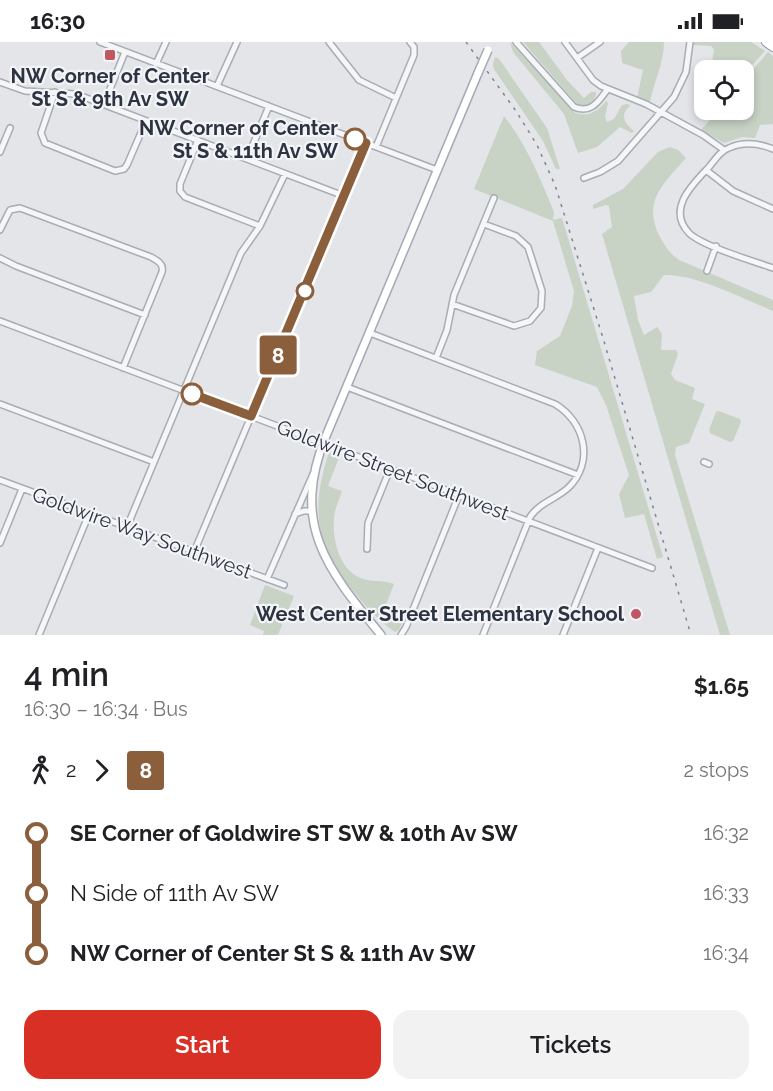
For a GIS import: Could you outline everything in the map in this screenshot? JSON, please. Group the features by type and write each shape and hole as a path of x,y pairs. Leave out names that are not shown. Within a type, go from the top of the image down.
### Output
{"highway":[{"path":"766,42 773,47"}],"main road":[{"path":"381,635 328,566 315,532 312,511 314,472 347,387 492,42"}],"street":[{"path":"100,42 437,170"},
{"path":"156,64 166,42"},
{"path":"217,86 237,42"},
{"path":"328,42 359,80 396,98"},
{"path":"376,147 414,55 414,47 410,42"},
{"path":"516,42 574,107 587,110 596,105 607,90"},
{"path":"565,42 593,80 607,90 662,112 703,135 724,150"},
{"path":"577,58 600,42"},
{"path":"584,178 618,161 679,91 684,79 690,42"},
{"path":"104,104 126,52"},
{"path":"0,82 26,91 76,94 344,196"},
{"path":"56,92 41,133 45,143 115,171 124,169 146,121"},
{"path":"247,159 269,106"},
{"path":"0,152 10,128"},
{"path":"198,140 180,184 180,190 185,197 260,226"},
{"path":"194,552 366,143"},
{"path":"773,149 760,144 746,143 724,150 686,193 681,204 680,216 691,235 773,268"},
{"path":"706,170 720,183 773,209"},
{"path":"127,526 241,253 260,226 285,174"},
{"path":"436,358 449,323 452,304 494,198"},
{"path":"0,230 10,210 20,208 151,257 161,263 162,272 123,368"},
{"path":"452,304 514,326 530,321 541,308 542,291 528,247 516,236 484,224"},
{"path":"706,271 716,246"},
{"path":"0,258 145,315"},
{"name":"Goldwire Street Southwest","path":"0,321 651,568"},
{"path":"370,333 552,402 569,414 582,435 584,459 578,475 567,489 535,510 483,635"},
{"path":"347,387 578,475"},
{"path":"0,404 154,462"},
{"path":"367,549 368,523 390,469"},
{"path":"267,579 314,472"},
{"name":"Goldwire Way Southwest","path":"0,480 284,585"},
{"path":"0,543 22,489"},
{"path":"404,634 459,495"},
{"path":"295,514 312,511"},
{"path":"39,635 89,514"},
{"path":"563,635 598,548"}],"shaded area":[{"path":"510,42 575,113 592,113 606,101 608,103 605,117 607,122 614,119 622,105 628,104 630,106 624,119 634,131 632,133 620,127 597,147 578,153 564,114 513,52"},
{"path":"523,42 539,42 567,80 584,98 591,92 596,92 593,102 584,107 578,105"},
{"path":"629,42 664,42 650,102 637,98 643,70 622,63 621,51"},
{"path":"693,42 751,42 765,51 754,63 754,60 712,60 714,49 711,46 692,45"},
{"path":"768,52 773,56 773,124 760,125 755,138 742,137 724,143 701,130 710,120 754,120 754,68"},
{"path":"495,57 499,59 547,128 560,169 556,169 543,141 494,69"},
{"path":"504,116 520,138 532,162 554,212 553,220 562,218 663,557 657,559 644,514 625,518 619,494 629,475 606,405 597,387 535,365 537,351 560,336 572,306 574,291 553,221 474,189"},
{"path":"670,147 678,150 686,158 664,184 655,202 654,223 665,246 679,260 773,300 773,311 704,282 676,275 664,275 651,292 634,296 638,320 644,335 657,327 662,334 661,350 676,350 678,354 671,374 675,380 695,388 692,399 705,404 689,443 676,447 675,455 730,635 720,635 602,234 612,227 609,206 593,209 593,205 623,189 658,152"},
{"path":"716,412 740,419 741,422 733,441 730,442 710,433"},
{"path":"331,452 340,455 328,486 342,491 334,519 334,535 338,552 346,567 358,577 394,584 382,615 402,623 399,630 395,632 383,623 355,593 332,560 325,544 318,512 319,495 322,476"},
{"path":"265,585 294,596 278,635 263,635 264,631 250,625"}],"railway":[{"path":"466,42 516,111 537,145 555,185 691,635"}],"bus line":[{"name":"8","path":"192,394 251,416 366,143 355,139"}],"place":[{"name":"NW Corner of Center St S & 9th Av SW","path":"110,55"},
{"name":"NW Corner of Center St S & 11th Av SW","path":"355,139"},
{"name":"West Center Street Elementary School","path":"636,614"}]}
